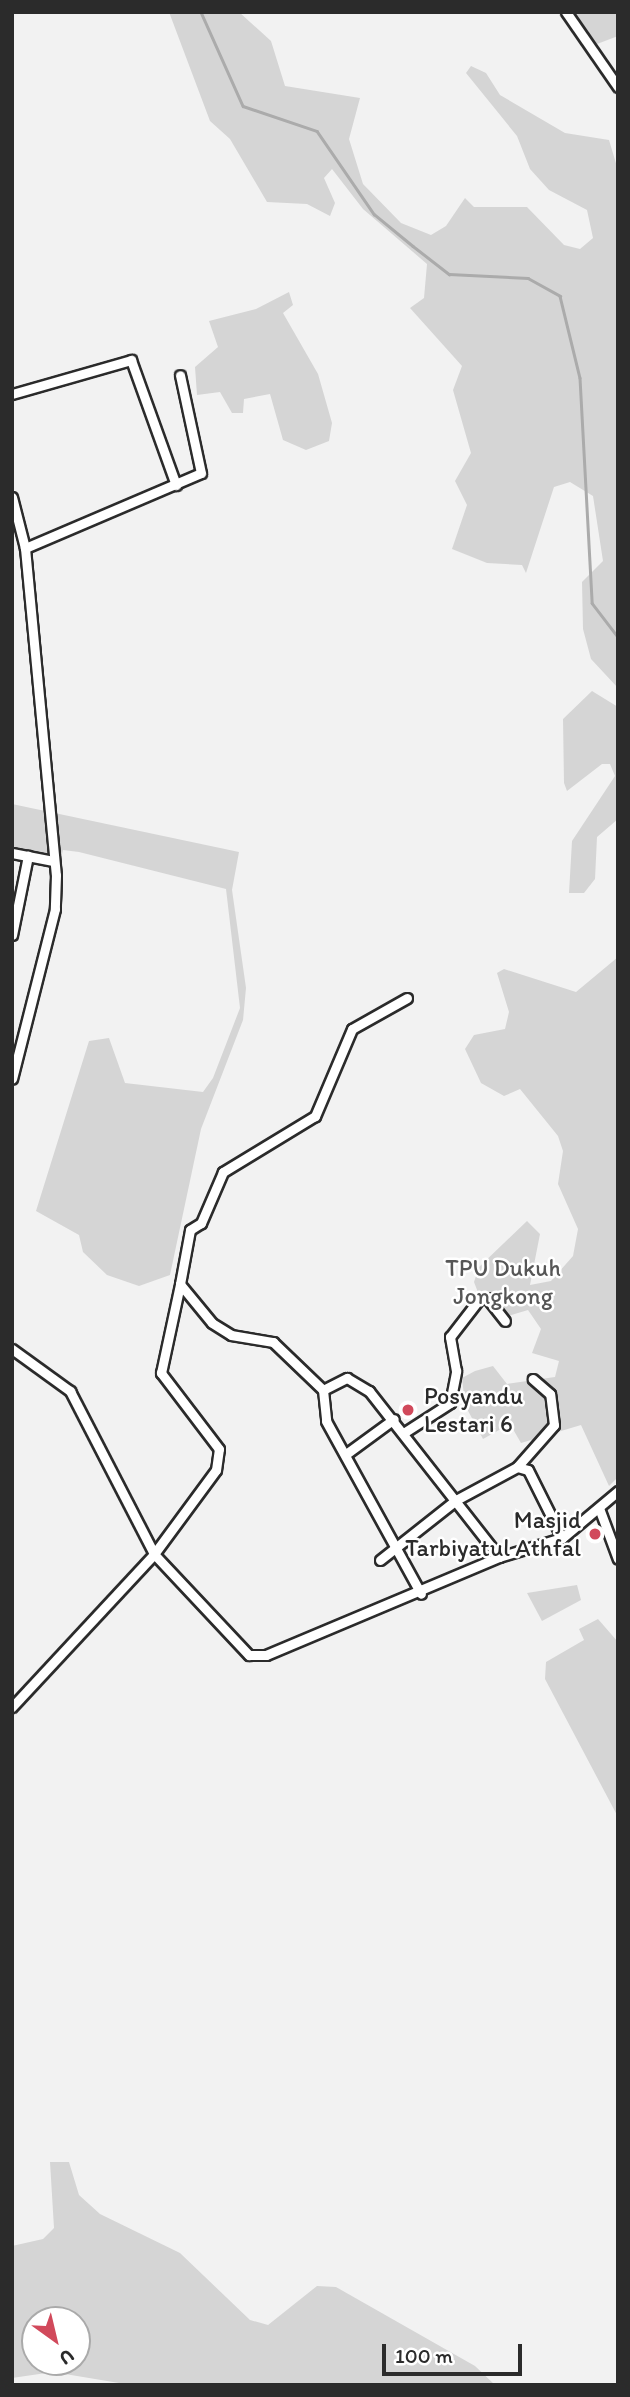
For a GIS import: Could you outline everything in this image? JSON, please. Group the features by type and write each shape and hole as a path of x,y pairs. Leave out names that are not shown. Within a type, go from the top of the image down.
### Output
{"street":[{"path":"566,12 618,87"},
{"path":"12,394 131,360 176,485"},
{"path":"26,548 201,473 180,374"},
{"path":"12,497 26,548 55,909 15,1053 12,1079"},
{"path":"12,853 53,861"},
{"path":"12,935 28,856"},
{"path":"12,1707 154,1554 220,1461 219,1449 161,1373 190,1230 201,1223 223,1172 315,1116 352,1029 407,998"},
{"path":"180,1284 212,1323 232,1335 273,1342 323,1390 326,1421 421,1594"},
{"path":"405,1432 450,1402 456,1371 450,1338 480,1298 487,1298 505,1321"},
{"path":"12,1349 70,1391 154,1554 249,1656 266,1655 421,1594 499,1557 562,1538 618,1491"},
{"path":"380,1560 397,1550 456,1500 517,1467 556,1420 550,1394 533,1379"},
{"path":"323,1390 354,1380 405,1432 499,1557"},
{"path":"346,1454 394,1419"},
{"path":"517,1467 528,1470 562,1538"},
{"path":"599,1508 607,1545 618,1559"}],"green space":[{"path":"169,12 239,12 271,41 285,86 360,98 349,139 363,184 401,223 431,235 446,226 465,198 474,207 527,207 564,245 580,249 593,238 587,210 549,190 530,169 517,136 466,73 471,66 486,73 500,95 565,133 609,140 618,170 618,688 591,659 583,629 582,582 603,561 593,496 570,482 554,487 526,573 522,565 487,563 452,549 467,505 455,481 471,453 453,390 462,366 410,308 424,298 427,264 363,209 332,169 324,178 335,203 330,216 307,204 267,202 230,139 210,121"},
{"path":"573,12 618,12 618,36 597,44"},
{"path":"289,292 293,305 283,313 318,374 332,423 329,441 306,450 283,440 270,394 244,399 243,413 232,413 220,392 197,395 195,367 218,347 209,321 256,309"},
{"path":"592,691 618,707 618,819 597,837 595,879 584,893 569,893 572,841 615,776 610,764 602,764 567,791 564,783 563,719"},
{"path":"12,804 239,852 232,890 246,988 243,1020 201,1129 170,1275 139,1286 107,1275 83,1252 79,1235 36,1211 89,1041 109,1038 125,1083 203,1092 213,1078 240,1008 226,889 79,852 63,850 61,859 12,848"},
{"name":"TPU Dukuh Jongkong","path":"618,957 618,1477 609,1486 581,1425 521,1443 510,1424 483,1439 465,1405 462,1378 475,1371 493,1366 507,1384 555,1377 559,1361 532,1353 541,1329 528,1310 505,1317 479,1295 474,1282 479,1267 527,1221 540,1234 530,1285 551,1281 573,1256 578,1229 558,1184 563,1151 558,1136 520,1089 504,1096 481,1083 465,1049 474,1035 505,1029 509,1012 497,973 504,969 576,992"},
{"path":"577,1585 581,1600 542,1621 527,1593"},
{"path":"598,1619 618,1642 618,1817 545,1679 546,1662 584,1640 579,1629"},
{"path":"50,2162 69,2162 79,2195 100,2214 180,2253 250,2320 268,2325 317,2286 336,2287 475,2366 495,2385 131,2385 77,2376 91,2376 91,2306 21,2306 21,2376 26,2376 12,2378 12,2246 43,2239 54,2228"}],"waterway":[{"path":"201,12 243,106 317,131 374,214 413,246 449,274 528,278 560,296 580,378 592,603 618,637"}],"place":[{"name":"Posyandu Lestari 6","path":"408,1410"},
{"name":"Masjid Tarbiyatul Athfal","path":"595,1534"}]}
